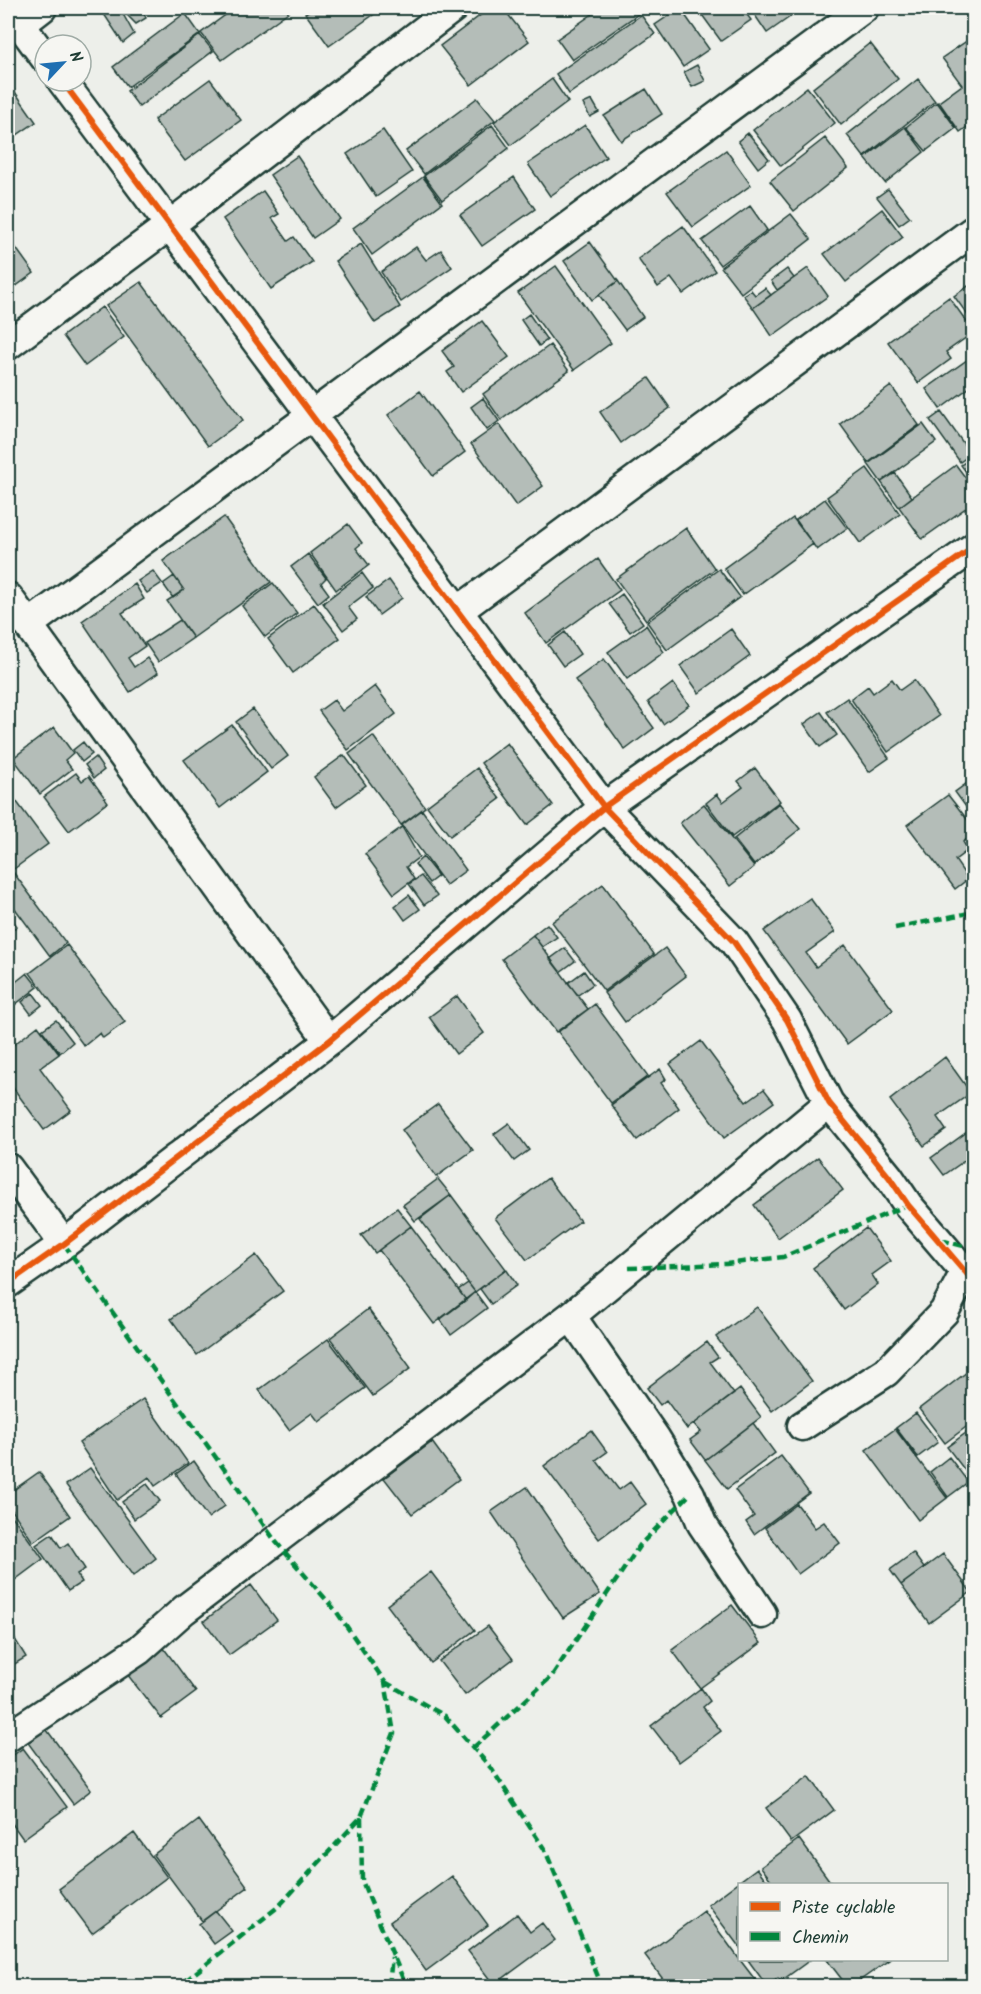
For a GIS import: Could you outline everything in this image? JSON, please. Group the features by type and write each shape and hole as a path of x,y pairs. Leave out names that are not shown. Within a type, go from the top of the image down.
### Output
{"street":[{"path":"33,42 14,16 42,8"},
{"path":"8,345 170,225 453,8"},
{"path":"28,625 864,8"},
{"path":"71,93 604,807 734,942 787,1020 829,1103 969,1278 944,1312 886,1372 802,1426"},
{"path":"458,611 974,230"},
{"path":"8,1283 64,1244 329,1041 604,807 974,547"},
{"path":"8,597 329,1041"},
{"path":"8,1737 139,1650 184,1610 571,1316 829,1103"},
{"path":"8,1168 64,1244"},
{"path":"571,1316 656,1439 690,1494 702,1524 762,1614"}],"building":[{"path":"100,8 141,8 146,18 136,24 125,13 123,14 134,34 123,43"},
{"path":"235,8 289,8 291,10 222,60 201,33"},
{"path":"313,8 383,8 329,46 305,13"},
{"path":"490,8 503,8 529,41 471,85 440,46"},
{"path":"601,8 633,8 638,14 572,60 557,39"},
{"path":"680,8 709,49 683,67 655,25"},
{"path":"697,8 742,8 751,20 721,41"},
{"path":"750,8 798,8 800,10 767,33"},
{"path":"185,13 200,34 128,87 113,67"},
{"path":"641,15 655,34 569,94 556,74"},
{"path":"200,35 213,51 139,107 127,91"},
{"path":"974,36 974,122 960,132 939,102 962,85 942,58"},
{"path":"870,43 898,79 841,125 813,88"},
{"path":"697,65 705,81 692,87 684,72"},
{"path":"210,79 241,120 185,161 154,120"},
{"path":"552,79 568,102 511,145 494,122"},
{"path":"918,79 935,101 864,157 847,135"},
{"path":"8,82 36,122 8,141"},
{"path":"807,87 835,123 781,166 753,130"},
{"path":"646,89 662,114 621,141 604,116"},
{"path":"477,98 495,120 424,174 406,151"},
{"path":"592,100 599,112 590,117 583,104"},
{"path":"937,102 956,128 926,151 906,127"},
{"path":"492,125 509,148 442,200 424,176"},
{"path":"585,125 606,157 550,196 528,164"},
{"path":"905,127 924,152 885,183 865,158"},
{"path":"383,130 412,172 376,197 347,154"},
{"path":"748,133 769,159 758,168 738,141"},
{"path":"825,138 848,168 794,211 770,181"},
{"path":"726,150 751,185 693,227 667,192"},
{"path":"297,156 340,219 313,238 270,175"},
{"path":"423,177 442,203 372,255 353,228"},
{"path":"514,177 535,209 482,246 460,215"},
{"path":"888,189 910,217 899,225 877,197"},
{"path":"263,191 279,214 272,218 288,241 294,237 312,262 271,289 223,219"},
{"path":"750,206 767,230 720,265 702,241"},
{"path":"882,209 903,237 846,282 824,254"},
{"path":"791,214 811,239 741,293 721,267"},
{"path":"683,226 715,271 683,294 671,278 658,287 638,259"},
{"path":"8,237 34,273 8,292"},
{"path":"590,242 618,281 592,300 564,261"},
{"path":"361,244 400,307 375,323 335,261"},
{"path":"416,247 426,260 441,250 452,267 401,302 381,272"},
{"path":"556,266 611,343 574,370 518,293"},
{"path":"808,268 828,296 772,336 753,308"},
{"path":"787,269 794,278 777,290 771,281"},
{"path":"618,281 643,317 625,330 599,295"},
{"path":"141,282 243,420 208,446 106,306"},
{"path":"974,282 974,324 954,296"},
{"path":"765,288 771,295 753,308 743,295 751,290 755,295"},
{"path":"949,297 974,332 946,352 951,359 918,383 888,342"},
{"path":"102,307 124,337 85,366 63,336"},
{"path":"529,314 547,340 539,346 521,320"},
{"path":"482,321 509,357 461,392 447,372 454,367 442,351"},
{"path":"550,345 569,371 501,420 483,394"},
{"path":"974,355 974,384 940,409 926,389"},
{"path":"649,378 670,408 621,443 600,412"},
{"path":"891,386 919,425 868,463 840,424"},
{"path":"420,391 465,452 433,476 388,415"},
{"path":"483,398 499,421 487,430 471,407"},
{"path":"941,412 971,454 960,462 930,420"},
{"path":"499,424 543,486 516,506 471,444"},
{"path":"923,424 936,442 881,482 868,464"},
{"path":"974,456 974,483 961,465"},
{"path":"956,465 974,489 974,502 922,539 899,507"},
{"path":"867,468 900,514 860,543 827,497"},
{"path":"895,473 912,497 899,507 881,482"},
{"path":"825,499 847,528 817,550 796,520"},
{"path":"224,517 271,582 193,638 167,601 184,590 163,561"},
{"path":"793,518 813,544 743,595 724,568"},
{"path":"348,524 362,543 356,548 369,565 336,590 310,553"},
{"path":"686,528 715,569 646,620 616,579"},
{"path":"308,554 326,578 321,583 329,594 318,603 291,567"},
{"path":"598,559 620,590 546,643 525,613"},
{"path":"719,569 740,597 667,650 647,622"},
{"path":"153,571 162,583 147,593 138,581"},
{"path":"362,573 373,588 348,607 357,619 343,630 323,603"},
{"path":"174,576 184,590 173,598 163,584"},
{"path":"389,580 402,598 379,615 366,597"},
{"path":"273,583 297,613 265,637 242,606"},
{"path":"135,584 144,599 122,613 145,646 128,658 134,667 147,658 158,673 130,692 82,621"},
{"path":"622,594 643,623 630,632 609,604"},
{"path":"314,604 340,638 293,673 268,639"},
{"path":"180,620 193,638 158,662 145,643"},
{"path":"646,625 664,652 627,679 608,652"},
{"path":"731,629 750,656 699,693 680,666"},
{"path":"565,632 580,654 563,666 548,645"},
{"path":"604,659 654,728 625,750 575,680"},
{"path":"892,679 900,690 914,680 939,716 888,752 851,699 868,686 873,693"},
{"path":"673,683 689,705 663,724 648,702"},
{"path":"375,686 396,714 348,750 319,711 334,700 342,711"},
{"path":"847,698 889,758 869,772 827,712"},
{"path":"253,709 288,756 271,769 236,722"},
{"path":"821,712 837,735 820,747 804,724"},
{"path":"232,725 267,772 220,808 184,760"},
{"path":"54,727 73,753 65,760 72,769 40,794 13,758"},
{"path":"373,736 425,807 401,825 349,754"},
{"path":"83,742 92,754 82,762 73,750"},
{"path":"507,743 553,805 527,825 481,763"},
{"path":"344,755 366,785 336,807 314,777"},
{"path":"95,757 104,770 94,778 85,765"},
{"path":"477,768 500,799 450,836 427,806"},
{"path":"755,768 780,801 732,837 706,803 717,794 723,802 743,787 738,781"},
{"path":"76,773 82,781 89,776 108,802 69,831 44,797"},
{"path":"974,778 974,818 955,792"},
{"path":"8,790 48,844 11,871 8,866"},
{"path":"948,795 974,828 974,834 963,842 968,850 955,860 968,879 955,889 907,825"},
{"path":"779,803 800,829 754,865 734,839"},
{"path":"704,804 754,867 730,886 680,823"},
{"path":"422,810 466,870 446,885 402,825"},
{"path":"402,827 419,857 406,867 414,879 394,894 365,854"},
{"path":"423,857 438,876 429,883 415,864"},
{"path":"13,872 66,943 50,956 8,899 8,877"},
{"path":"421,876 437,896 424,905 409,884"},
{"path":"603,884 654,954 604,991 552,922"},
{"path":"409,895 420,909 405,920 395,906"},
{"path":"810,898 835,932 806,953 816,967 845,945 893,1010 847,1044 764,931"},
{"path":"8,913 17,926 8,933"},
{"path":"547,924 557,937 542,947 533,935"},
{"path":"533,935 588,1009 556,1032 502,959"},
{"path":"67,945 125,1022 103,1038 100,1033 84,1046 30,973"},
{"path":"565,948 575,961 560,972 550,959"},
{"path":"665,948 686,976 625,1022 604,993"},
{"path":"584,971 593,984 578,995 568,983"},
{"path":"27,973 38,987 8,1010 8,988"},
{"path":"33,993 42,1005 31,1014 22,1002"},
{"path":"457,996 484,1033 456,1054 429,1017"},
{"path":"595,1004 648,1076 611,1103 558,1032"},
{"path":"56,1020 73,1042 60,1053 42,1030"},
{"path":"38,1026 59,1054 40,1068 71,1110 44,1130 8,1081 8,1049"},
{"path":"701,1041 746,1102 764,1089 774,1102 724,1138 670,1064"},
{"path":"945,1057 971,1093 937,1117 946,1130 924,1146 890,1100"},
{"path":"660,1069 666,1079 661,1083 679,1108 637,1140 611,1105"},
{"path":"438,1104 473,1150 436,1177 402,1130"},
{"path":"509,1123 529,1150 514,1161 494,1134"},
{"path":"974,1127 974,1154 944,1175 931,1158"},
{"path":"818,1157 843,1190 778,1238 754,1205"},
{"path":"548,1178 580,1221 527,1260 495,1218"},
{"path":"438,1179 451,1195 415,1221 403,1205"},
{"path":"451,1195 506,1269 475,1292 420,1219"},
{"path":"397,1208 411,1226 375,1253 361,1235"},
{"path":"411,1226 466,1300 434,1324 379,1250"},
{"path":"866,1228 891,1261 872,1275 878,1284 844,1310 813,1268"},
{"path":"256,1255 283,1291 197,1355 171,1319"},
{"path":"506,1269 517,1285 491,1304 480,1289"},
{"path":"468,1283 475,1292 466,1300 458,1290"},
{"path":"475,1292 487,1308 451,1335 440,1319"},
{"path":"757,1307 812,1381 772,1411 716,1337"},
{"path":"368,1309 411,1368 373,1396 330,1338"},
{"path":"328,1339 365,1388 319,1422 312,1413 289,1430 259,1390"},
{"path":"707,1342 718,1357 710,1362 734,1394 687,1429 666,1400 660,1405 647,1388"},
{"path":"967,1372 974,1380 974,1421 945,1443 919,1409"},
{"path":"740,1389 761,1417 705,1460 690,1440 701,1432 694,1424"},
{"path":"143,1399 188,1463 155,1486 149,1477 117,1500 79,1443"},
{"path":"916,1413 938,1442 918,1457 896,1428"},
{"path":"753,1423 775,1453 727,1489 705,1460"},
{"path":"974,1427 974,1480 973,1481 947,1447"},
{"path":"895,1429 947,1498 918,1520 866,1450"},
{"path":"591,1430 607,1452 596,1460 619,1490 630,1482 646,1504 599,1539 544,1466"},
{"path":"432,1442 459,1479 412,1514 384,1478"},
{"path":"781,1456 809,1493 754,1534 746,1522 754,1516 735,1490"},
{"path":"949,1457 968,1482 948,1497 930,1472"},
{"path":"194,1461 225,1506 208,1518 176,1474"},
{"path":"90,1468 156,1558 133,1576 66,1485"},
{"path":"39,1472 70,1516 33,1542 8,1504 8,1494"},
{"path":"147,1484 160,1501 134,1519 122,1502"},
{"path":"527,1487 600,1594 563,1618 491,1512"},
{"path":"797,1504 815,1528 824,1522 840,1543 798,1574 765,1528"},
{"path":"8,1510 43,1559 15,1580 8,1569"},
{"path":"52,1534 61,1548 68,1543 85,1569 77,1574 82,1582 68,1591 36,1545"},
{"path":"913,1553 924,1568 901,1585 890,1570"},
{"path":"943,1554 971,1592 929,1623 901,1585"},
{"path":"431,1572 475,1630 431,1663 387,1605"},
{"path":"251,1585 277,1620 229,1655 204,1621"},
{"path":"732,1605 761,1643 700,1688 672,1650"},
{"path":"488,1626 513,1659 465,1695 439,1661"},
{"path":"8,1628 26,1657 13,1665 8,1655"},
{"path":"163,1647 196,1692 161,1718 127,1674"},
{"path":"701,1688 710,1701 703,1707 721,1731 679,1762 651,1726"},
{"path":"44,1726 91,1790 73,1804 26,1740"},
{"path":"23,1748 67,1807 23,1839 8,1818 8,1759"},
{"path":"809,1776 834,1810 791,1842 766,1808"},
{"path":"199,1820 248,1887 202,1921 153,1855"},
{"path":"134,1833 167,1877 92,1933 59,1889"},
{"path":"799,1839 831,1883 773,1883 761,1867"},
{"path":"757,1868 768,1883 738,1883 738,1945 708,1905"},
{"path":"452,1876 488,1925 426,1971 390,1922"},
{"path":"216,1911 232,1931 214,1944 199,1924"},
{"path":"704,1911 738,1957 738,1961 741,1961 760,1986 668,1986 645,1955"},
{"path":"517,1914 530,1932 542,1923 555,1940 494,1985 468,1951"},
{"path":"749,1961 809,1961 781,1981 778,1978 767,1986"},
{"path":"828,1961 888,1961 852,1986 847,1986"}],"marked path":[{"path":"895,928 974,912"},
{"path":"629,1268 726,1264 783,1257 908,1205"},
{"path":"941,1240 974,1249"},
{"path":"64,1244 276,1542 336,1611 385,1682 394,1733 361,1817 279,1906 179,1986"},
{"path":"473,1748 551,1677 640,1545 690,1494"},
{"path":"385,1682 445,1716 491,1768 545,1850 602,1986"},
{"path":"361,1817 362,1881 406,1986"},
{"path":"389,1986 392,1957"}],"cycle path":[{"path":"71,93 604,807 734,942 787,1020 829,1103 889,1177 908,1205 974,1282"},
{"path":"8,1283 64,1244 329,1041 604,807 974,547"}]}
